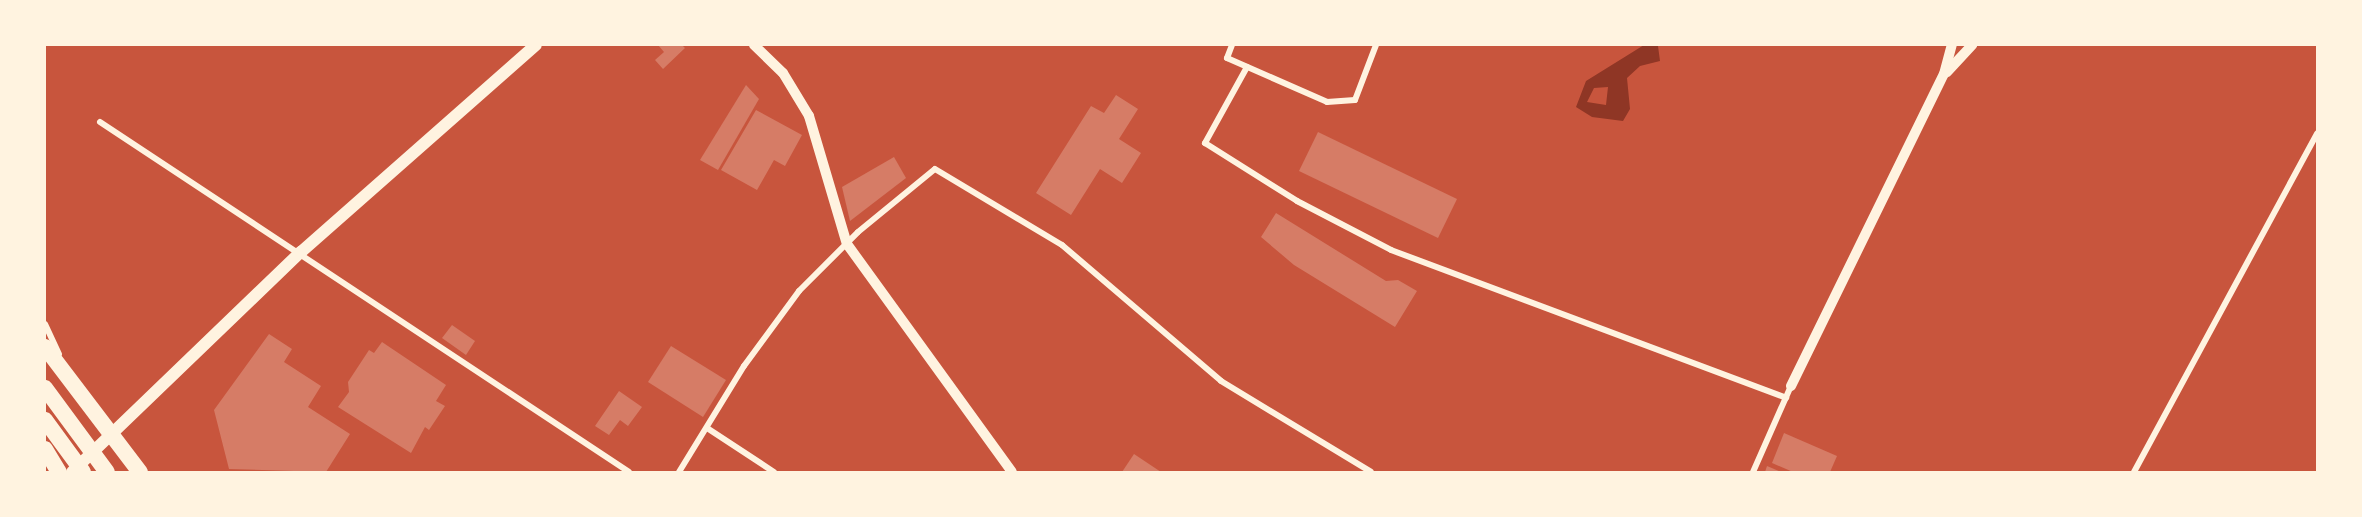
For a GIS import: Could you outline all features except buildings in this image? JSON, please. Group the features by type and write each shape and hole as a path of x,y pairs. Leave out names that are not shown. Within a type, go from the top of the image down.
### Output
{"highway":[{"path":"45,346 73,389 140,472"},
{"path":"45,388 107,472"},
{"path":"45,420 72,464 83,472"},
{"path":"45,449 59,472"}],"main road":[{"path":"72,464 109,435 301,252 536,45"}],"street":[{"path":"754,45 783,74 809,116 847,244 1012,472"},
{"path":"1232,45 1227,58 1327,102 1355,100 1376,45"},
{"path":"1753,472 1791,387 1944,74 1952,45"},
{"path":"1944,74 1972,45"},
{"path":"1247,67 1205,143 1297,201 1390,250 1786,398"},
{"path":"100,122 301,252 629,472"},
{"path":"2134,472 2317,133"},
{"path":"679,472 768,331 847,244 935,169 1062,244 1221,381 1371,472"},
{"path":"45,324 73,389"},
{"path":"707,428 774,472"}],"shaded area":[{"path":"1644,45 1658,46 1660,61 1640,66 1627,78 1630,109 1623,121 1592,117 1576,107 1586,81","holes":["1608,87 1606,105 1587,102 1594,88"]}]}
